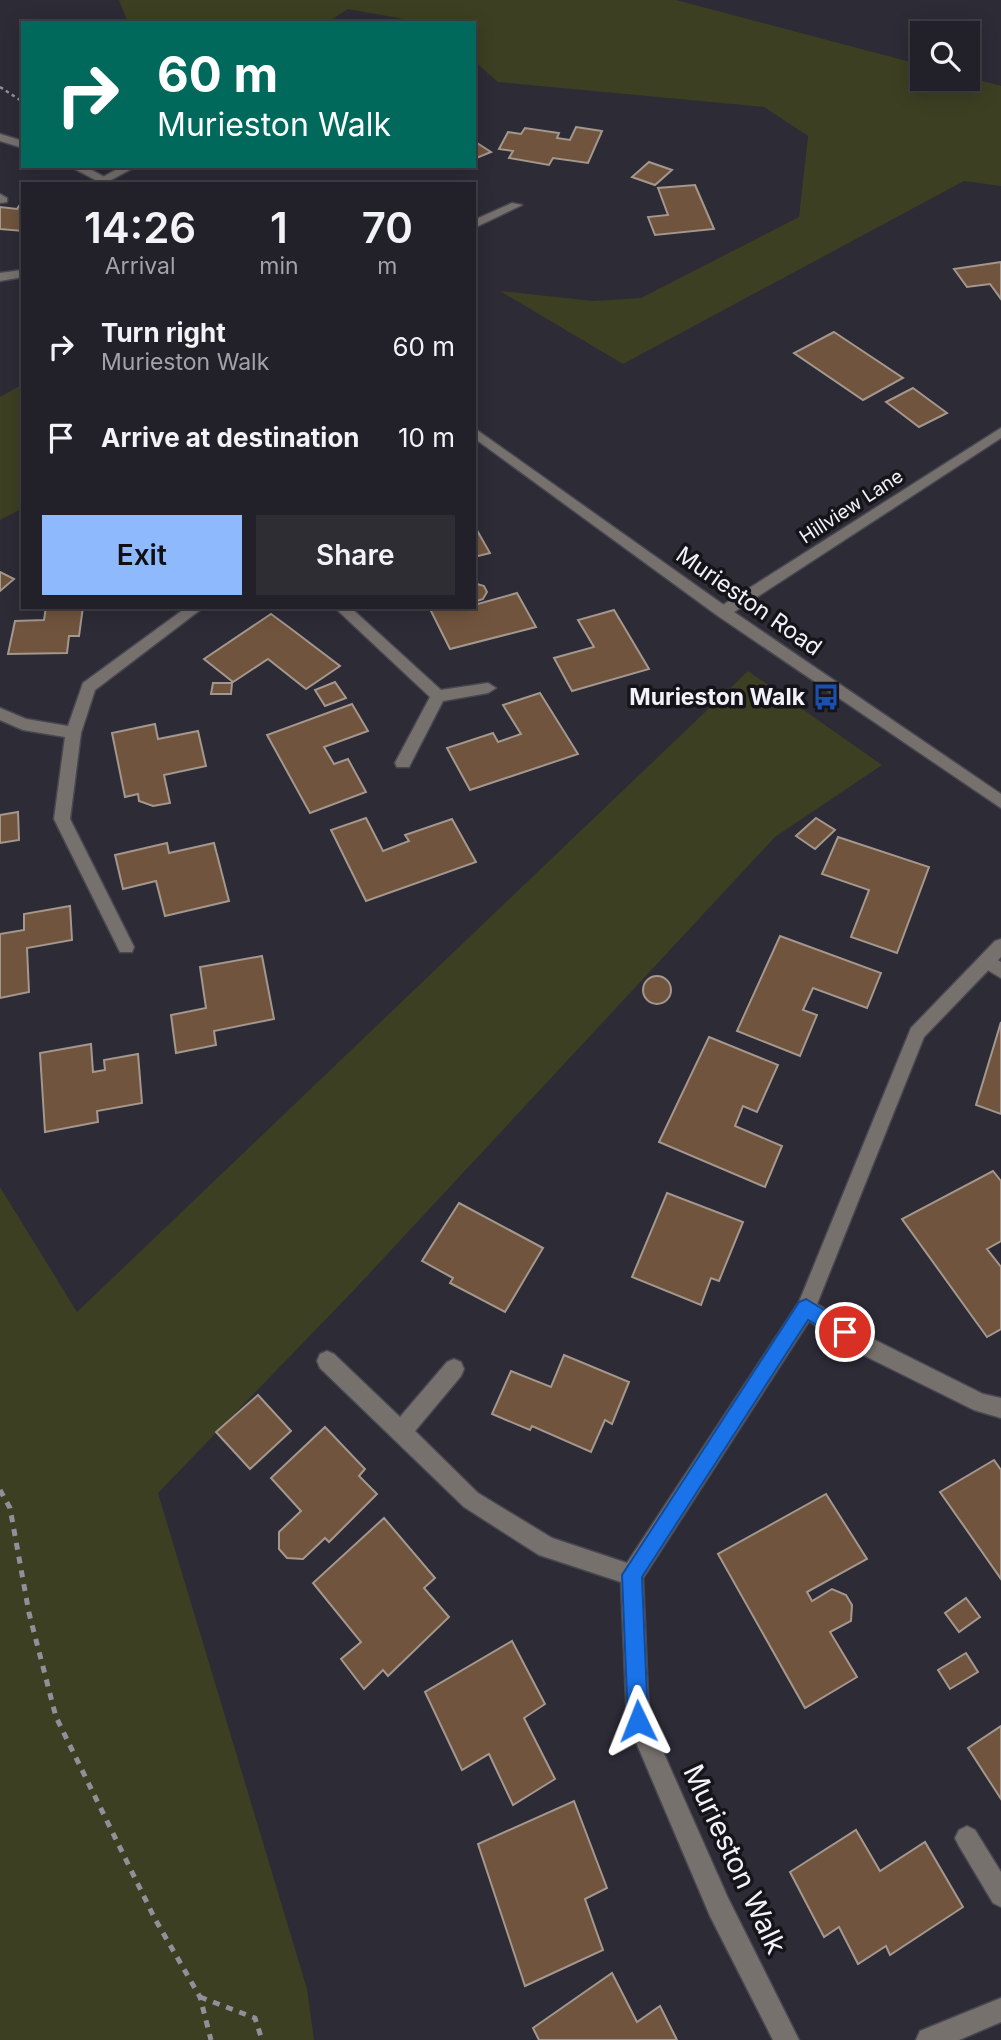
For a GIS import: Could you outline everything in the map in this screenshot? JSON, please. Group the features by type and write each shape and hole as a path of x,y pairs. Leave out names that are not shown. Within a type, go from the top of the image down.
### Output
{"street":[{"path":"0,137 21,144"},
{"path":"79,168 109,181 129,168"},
{"path":"476,224 516,205"},
{"path":"0,277 21,274"},
{"name":"Hillview Lane","path":"723,612 1001,432"},
{"name":"Murieston Road","path":"476,433 723,612 1001,802"},
{"path":"126,947 62,819 73,733 88,687 194,609"},
{"path":"343,609 438,696"},
{"path":"438,696 488,688"},
{"path":"403,763 438,696"},
{"path":"0,714 23,724 73,733"},
{"path":"327,1362 471,1500 547,1547 632,1575 806,1308 917,1033 994,966 1001,946"},
{"path":"806,1308 864,1345 981,1403 1001,1408"},
{"path":"400,1433 454,1369"},
{"name":"Murieston Walk","path":"632,1575 638,1721 719,1907 786,2040"},
{"path":"967,1838 1001,1895"},
{"path":"929,2040 1001,2010"}],"path":[{"path":"0,87 21,101"},
{"path":"0,1490 10,1508 29,1613 56,1717 155,1919 200,1997 211,2040"},
{"path":"200,1997 255,2018 262,2040"}],"green space":[{"path":"119,0 676,0 910,62 910,91 980,91 980,80 1001,86 1001,186 964,181 623,364 500,291 594,301 641,298 799,217 808,136 764,107 498,82 476,63 476,21 415,21 348,9 329,21 127,21"},
{"path":"21,385 21,509 0,520 0,397"},
{"path":"748,671 882,765 775,837 354,1290 158,1493 307,1989 314,2040 0,2040 0,1187 77,1312"}],"building":[{"path":"576,127 602,131 588,163 553,158 549,165 509,158 513,151 499,149 508,132 521,134 525,128 559,133 557,138 570,140"},
{"path":"476,142 491,152 476,158"},
{"path":"649,162 672,170 655,185 632,177"},
{"path":"695,185 714,229 655,235 648,217 668,215 658,188"},
{"path":"21,203 21,231 0,229 0,207 17,209"},
{"path":"1001,262 1001,299 990,284 967,287 954,269"},
{"path":"834,332 903,378 863,400 794,353"},
{"path":"913,388 947,413 919,427 886,402"},
{"path":"476,528 490,553 476,556"},
{"path":"0,572 14,579 0,591"},
{"path":"476,584 484,586 487,592 483,599 476,601"},
{"path":"517,593 536,627 450,649 430,609 476,609 476,604"},
{"path":"46,609 83,609 79,636 69,636 67,653 8,654 15,621 44,620"},
{"path":"614,610 649,669 572,691 554,658 594,647 578,620"},
{"path":"271,614 340,666 306,689 268,659 233,682 204,659"},
{"path":"335,682 346,698 325,706 315,690"},
{"path":"213,683 232,683 231,694 211,694"},
{"path":"540,693 578,754 470,790 447,748 493,733 498,742 521,734 503,705"},
{"path":"352,704 368,731 324,747 334,764 348,759 366,792 310,813 267,735"},
{"path":"155,724 158,739 198,731 206,766 164,775 170,803 153,806 139,801 138,794 125,797 112,733"},
{"path":"18,812 19,840 0,843 0,815"},
{"path":"366,818 383,851 409,841 405,835 452,819 476,862 366,901 331,830"},
{"path":"816,818 835,830 815,849 796,836"},
{"path":"838,837 929,867 897,953 851,937 869,890 822,874"},
{"path":"167,843 169,853 214,843 229,901 165,916 156,881 123,889 115,855"},
{"path":"70,906 72,940 27,948 29,992 0,998 0,934 24,930 24,914"},
{"path":"780,936 881,973 867,1008 813,988 803,1010 817,1015 800,1056 737,1031"},
{"path":"262,956 274,1019 214,1031 216,1045 176,1053 171,1015 206,1008 200,967"},
{"path":"657,976 667,980 671,990 667,1000 657,1004 647,1000 643,990 647,980"},
{"path":"1001,1022 1001,1114 976,1105"},
{"path":"709,1037 778,1065 757,1112 743,1106 735,1126 782,1146 765,1187 659,1142"},
{"path":"91,1044 93,1072 105,1070 104,1060 138,1054 142,1103 97,1111 98,1122 45,1132 40,1053"},
{"path":"993,1171 1001,1181 1001,1241 987,1249 1001,1267 1001,1329 987,1337 902,1219"},
{"path":"667,1193 743,1222 719,1281 711,1278 701,1305 632,1277"},
{"path":"459,1203 543,1248 505,1312 450,1283 453,1278 422,1261"},
{"path":"564,1355 629,1382 612,1424 605,1420 591,1452 532,1426 530,1430 492,1414 511,1371 551,1387"},
{"path":"258,1395 291,1431 250,1469 216,1432"},
{"path":"325,1427 365,1469 359,1476 377,1494 329,1542 325,1538 303,1559 287,1558 279,1549 279,1532 301,1511 271,1478"},
{"path":"994,1460 1001,1470 1001,1579 940,1492"},
{"path":"826,1494 867,1559 807,1592 812,1601 832,1589 846,1595 852,1605 851,1621 830,1632 857,1677 805,1708 718,1554"},
{"path":"384,1518 435,1578 424,1588 449,1617 388,1676 383,1670 364,1689 341,1659 361,1642 313,1583"},
{"path":"966,1598 980,1617 959,1632 945,1613"},
{"path":"512,1641 545,1704 524,1718 555,1779 513,1805 489,1754 462,1770 425,1692"},
{"path":"966,1653 978,1672 950,1689 938,1670"},
{"path":"1001,1726 1001,1799 968,1748"},
{"path":"574,1801 607,1888 585,1899 603,1950 525,1986 478,1844"},
{"path":"856,1830 880,1871 925,1842 963,1907 890,1955 886,1946 858,1964 839,1927 824,1937 790,1872"},
{"path":"612,1973 637,2022 660,2006 677,2040 539,2040 533,2028"}],"place":[{"name":"Murieston Walk","path":"826,697"}],"route":[{"path":"638,1721 632,1575 806,1308 845,1332"}]}
